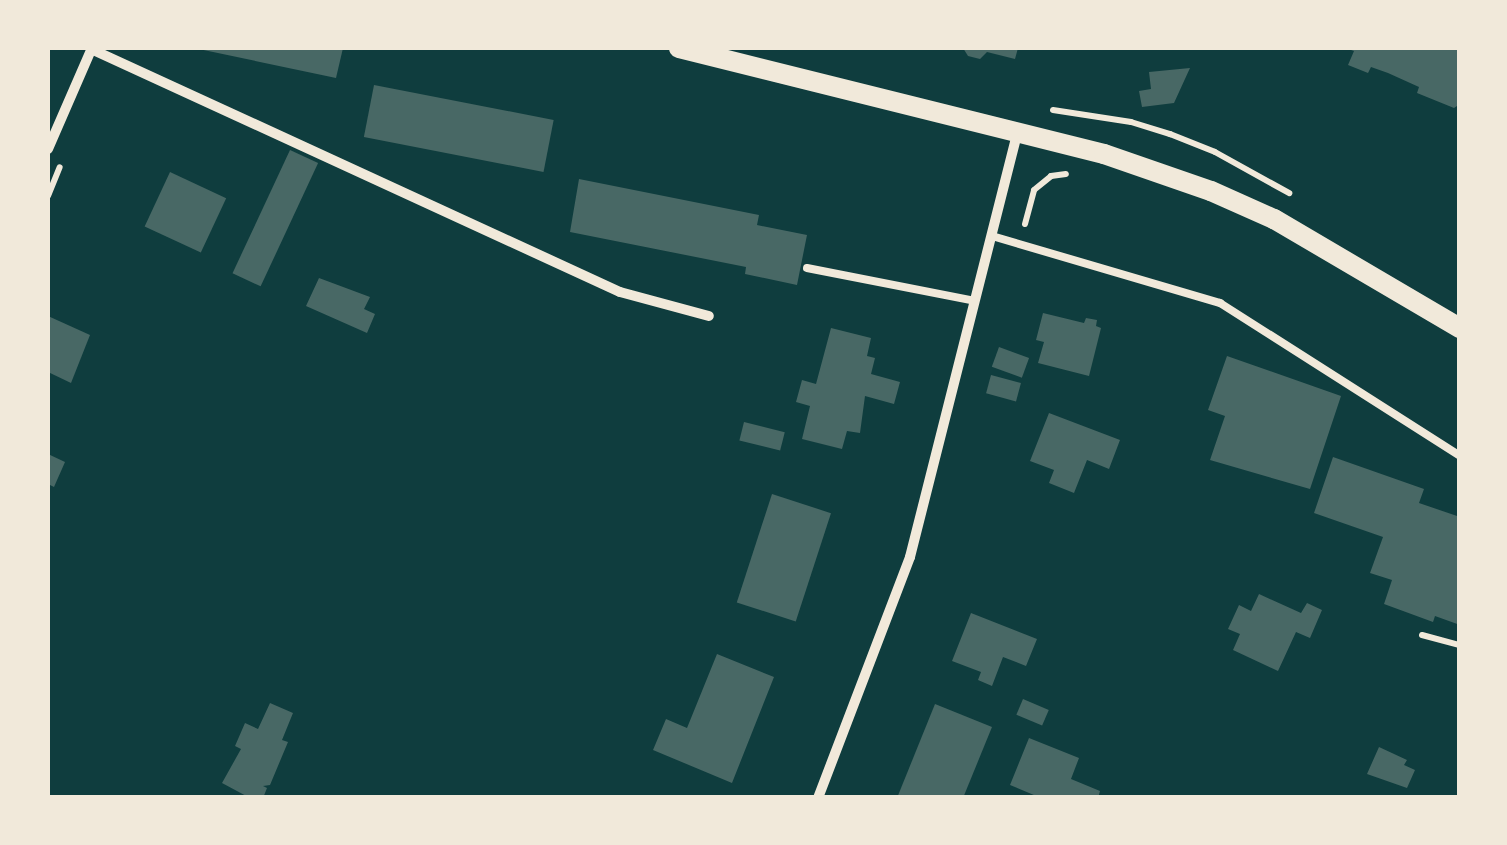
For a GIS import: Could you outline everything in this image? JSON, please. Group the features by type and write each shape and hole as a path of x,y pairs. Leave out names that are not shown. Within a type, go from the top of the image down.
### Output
{"main road":[{"path":"679,48 1104,154 1241,204 1460,328"}],"street":[{"path":"48,149 92,48 580,275 650,303 709,316"},
{"path":"818,798 905,572 1018,131"}],"lane":[{"path":"992,236 1220,303 1460,456"},
{"path":"807,268 975,301"}],"path":[{"path":"1020,243 1034,190 1041,182 1064,174 1081,178"},
{"path":"1422,635 1460,645"}],"building":[{"path":"194,48 343,48 336,78"},
{"path":"963,48 1018,48 1015,59 987,52 980,59 968,56"},
{"path":"1345,48 1460,48 1460,104 1454,108 1417,93 1419,87 1388,73 1371,67 1368,73 1348,65 1354,51"},
{"path":"1190,68 1174,103 1142,107 1139,91 1151,89 1149,72"},
{"path":"374,85 554,120 544,172 364,137"},
{"path":"290,150 318,163 261,286 233,273"},
{"path":"170,172 226,198 201,253 145,226"},
{"path":"579,179 759,215 757,225 807,235 797,285 745,274 746,267 570,232"},
{"path":"319,278 370,297 364,309 375,314 367,333 306,306"},
{"path":"1043,313 1084,323 1086,318 1097,320 1096,326 1101,328 1089,376 1038,363 1044,342 1036,340"},
{"path":"48,316 90,335 71,383 48,372"},
{"path":"831,328 871,338 867,356 875,358 871,374 900,382 894,404 865,396 860,433 847,431 842,449 802,439 810,406 796,402 802,380 816,384"},
{"path":"999,347 1029,358 1022,378 992,367"},
{"path":"1227,356 1341,396 1310,489 1210,460 1225,416 1208,410"},
{"path":"991,375 1021,383 1016,401 986,393"},
{"path":"1049,413 1120,440 1109,469 1087,460 1074,493 1049,483 1054,470 1030,461"},
{"path":"744,422 785,432 780,451 739,440"},
{"path":"48,454 65,462 54,487 48,484"},
{"path":"1333,457 1424,489 1419,503 1460,517 1460,625 1435,616 1433,622 1384,604 1392,580 1370,573 1383,537 1314,513"},
{"path":"772,494 831,513 796,622 737,602"},
{"path":"1259,594 1301,613 1307,603 1322,610 1310,638 1296,632 1278,671 1233,650 1240,634 1228,629 1239,605 1251,611"},
{"path":"971,613 1037,639 1026,666 1003,657 992,686 978,680 981,672 952,661"},
{"path":"717,654 774,677 732,783 653,750 666,719 687,728"},
{"path":"1023,699 1049,710 1042,726 1016,715"},
{"path":"270,703 293,713 282,740 288,742 270,785 263,786 267,788 263,798 250,798 222,783 241,749 235,746 245,723 258,729"},
{"path":"935,704 992,727 963,798 897,798"},
{"path":"1029,738 1079,758 1071,779 1100,791 1098,798 1041,798 1010,785"},
{"path":"1379,747 1407,760 1404,765 1415,770 1407,788 1367,774"}]}
